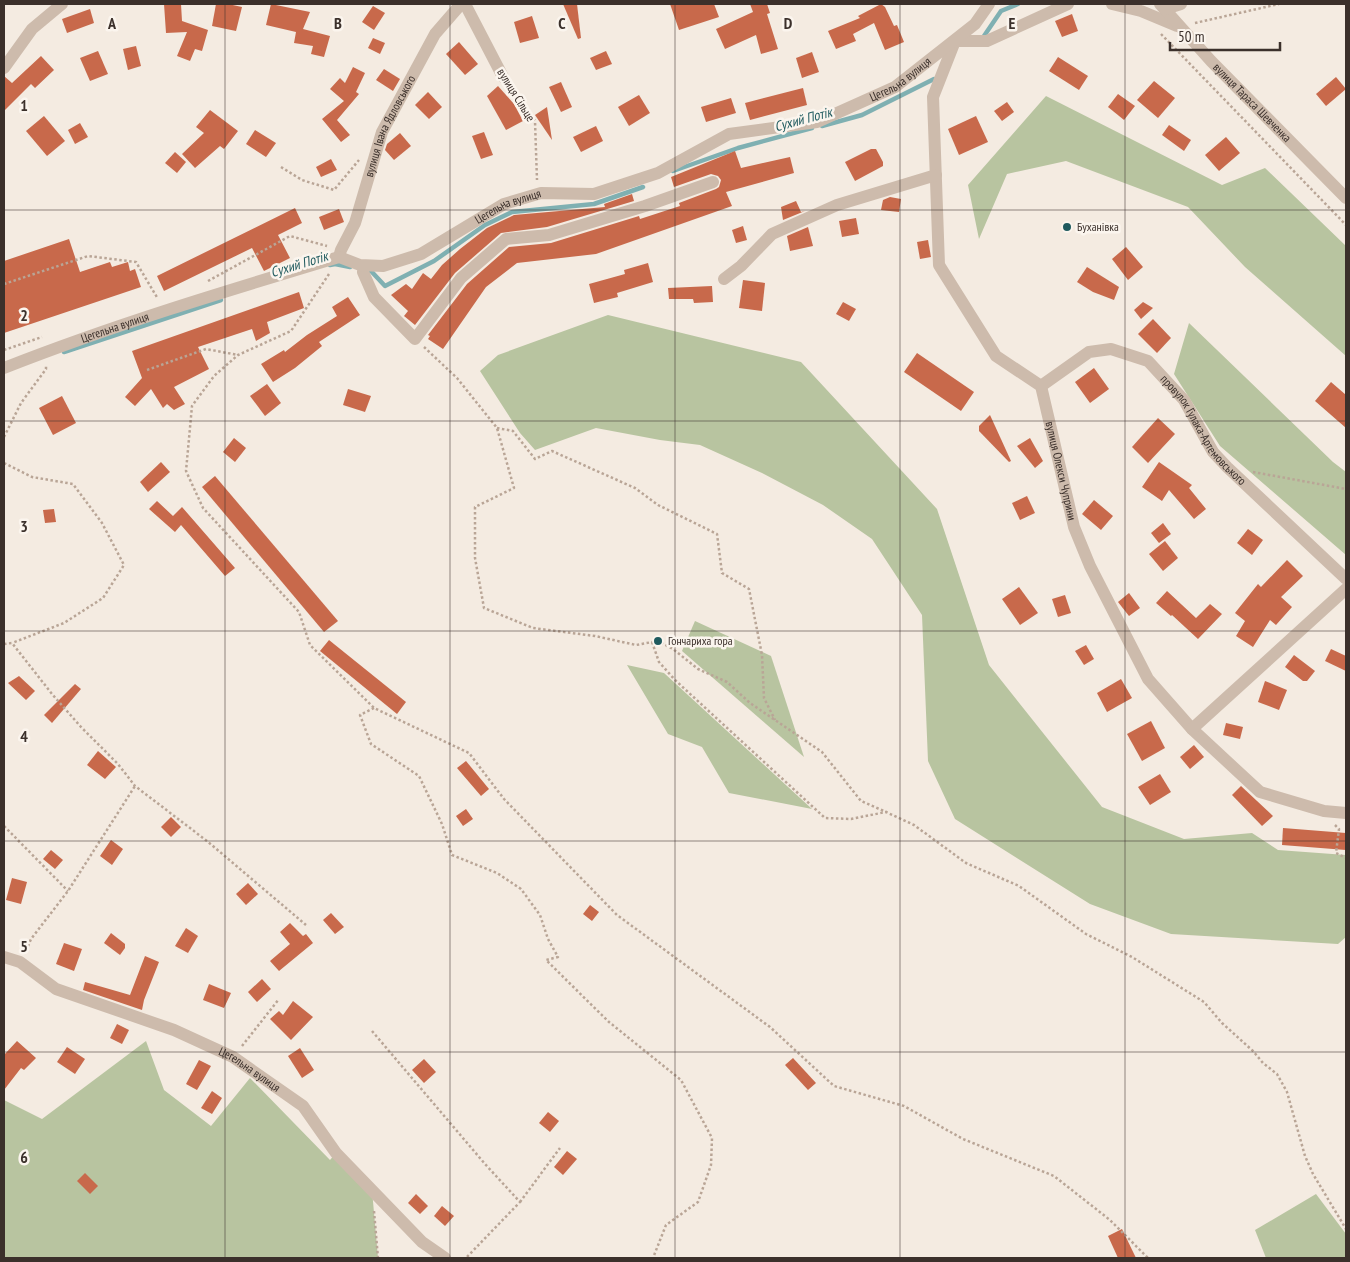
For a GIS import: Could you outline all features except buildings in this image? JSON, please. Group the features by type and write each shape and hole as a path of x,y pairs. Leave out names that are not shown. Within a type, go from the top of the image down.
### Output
{"street":[{"path":"4,68 32,29 62,4"},
{"name":"вулиця Івана Ядловського","path":"340,254 355,223 382,132 436,34 461,4"},
{"name":"вулиця Сільце","path":"465,4 503,77"},
{"name":"Цегельна вулиця","path":"4,368 43,352 205,297 340,254 360,265 383,266 421,254 504,204 540,193 594,194 658,173 729,134 817,122 895,87 975,24 989,4"},
{"path":"1041,386 996,356 939,265 933,97 954,41 987,40 1068,4"},
{"path":"1112,4 1140,11 1179,27"},
{"path":"1162,6 1181,4"},
{"name":"вулиця Тараса Шевченка","path":"1162,6 1179,27 1346,198"},
{"path":"724,278 741,266 772,234 837,206 936,175"},
{"path":"363,272 374,297 415,339 461,278 506,239 549,236 645,206 713,182"},
{"name":"провулок Гулака-Артемовського","path":"1041,386 1089,352 1111,349 1148,361 1184,400 1213,452 1346,579"},
{"name":"вулиця Олекси Чуприни","path":"1041,386 1074,527 1090,566 1148,679 1192,729 1260,792 1324,811 1346,813"},
{"path":"1192,729 1346,589"},
{"name":"Цегельна вулиця","path":"4,957 20,962 56,989 174,1030 233,1057 303,1106 336,1153 422,1242 445,1258"}],"path":[{"path":"1179,27 1280,4"},
{"path":"1159,32 1346,225"},
{"name":"вулиця Сільце","path":"503,77 535,121 537,182 540,193"},
{"path":"281,167 302,180 334,190 359,160"},
{"path":"202,284 290,236 340,254 320,289 291,331 238,355 214,376 192,406 186,471 203,508 299,612 310,645 374,708 469,753 504,799 617,915 770,1027 834,1086 904,1106 963,1139 1054,1176 1110,1220 1148,1258"},
{"path":"4,284 88,256 136,262 158,301"},
{"path":"415,339 457,378 497,428 514,488 475,507 475,558 484,608 533,628 595,636 636,645 658,641 674,649 698,669 726,682 750,703 822,752 861,801 914,826 966,863 1019,886 1086,934 1132,957 1204,1002 1222,1023 1277,1074 1287,1092 1308,1162 1329,1203 1346,1229"},
{"path":"146,370 206,349 238,355"},
{"path":"4,437 20,402 46,369"},
{"path":"497,428 513,431 535,458 552,451 635,488 658,505 717,534 722,573 749,589 762,655 764,698 775,720"},
{"path":"4,463 32,477 73,484 102,523 124,565 104,598 64,623 12,643 4,644"},
{"path":"1227,467 1346,490"},
{"path":"652,642 659,662 675,680 825,818 851,819 886,812"},
{"path":"12,643 52,694 81,727 118,764 136,786 207,841 306,925"},
{"path":"374,708 360,715 371,744 419,776 442,824 452,856 497,873 521,889 540,914 548,939 558,957 546,960 609,1022 681,1080 712,1138 712,1166 698,1202 666,1225 653,1258"},
{"path":"20,962 32,939 68,892 136,786"},
{"path":"1324,811 1339,829 1336,853 1346,858"},
{"path":"4,826 68,892"},
{"path":"233,1057 278,999"},
{"path":"372,1031 485,1164 520,1202"},
{"path":"466,1258 520,1202 560,1148"},
{"path":"372,1190 378,1258"}],"green space":[{"path":"1046,96 1222,185 1265,168 1346,246 1346,356 1245,267 1188,207 1066,161 1007,174 979,239 968,185"},
{"path":"608,315 801,362 937,509 989,665 1102,807 1184,839 1252,833 1278,850 1346,855 1346,937 1338,944 1171,934 1090,904 955,819 928,761 922,615 872,539 823,505 762,473 700,445 660,440 596,428 535,450 520,433 480,371 498,355"},
{"path":"1189,323 1333,462 1346,472 1346,555 1220,446 1174,374"},
{"path":"695,621 771,656 804,757 682,651"},
{"path":"627,665 664,673 812,809 729,793 702,747 668,734"},
{"path":"146,1041 164,1090 211,1126 250,1078 330,1160 336,1153 372,1190 378,1258 4,1258 4,1100 42,1119"},
{"path":"1316,1194 1346,1234 1346,1258 1266,1258 1255,1230"}],"waterway":[{"name":"Сухий Потік","path":"984,36 1001,11 1018,4"},
{"name":"Сухий Потік","path":"822,126 862,115 934,79"},
{"name":"Сухий Потік","path":"673,171 738,148 812,128"},
{"name":"Сухий Потік","path":"367,270 371,271 385,286 434,261 485,225 512,212 594,204 643,187"},
{"name":"Сухий Потік","path":"330,265 350,267"},
{"name":"Сухий Потік","path":"64,352 221,300"}],"place":[{"name":"Буханівка","path":"1067,227"},
{"name":"Гончариха гора","path":"658,641"}]}
